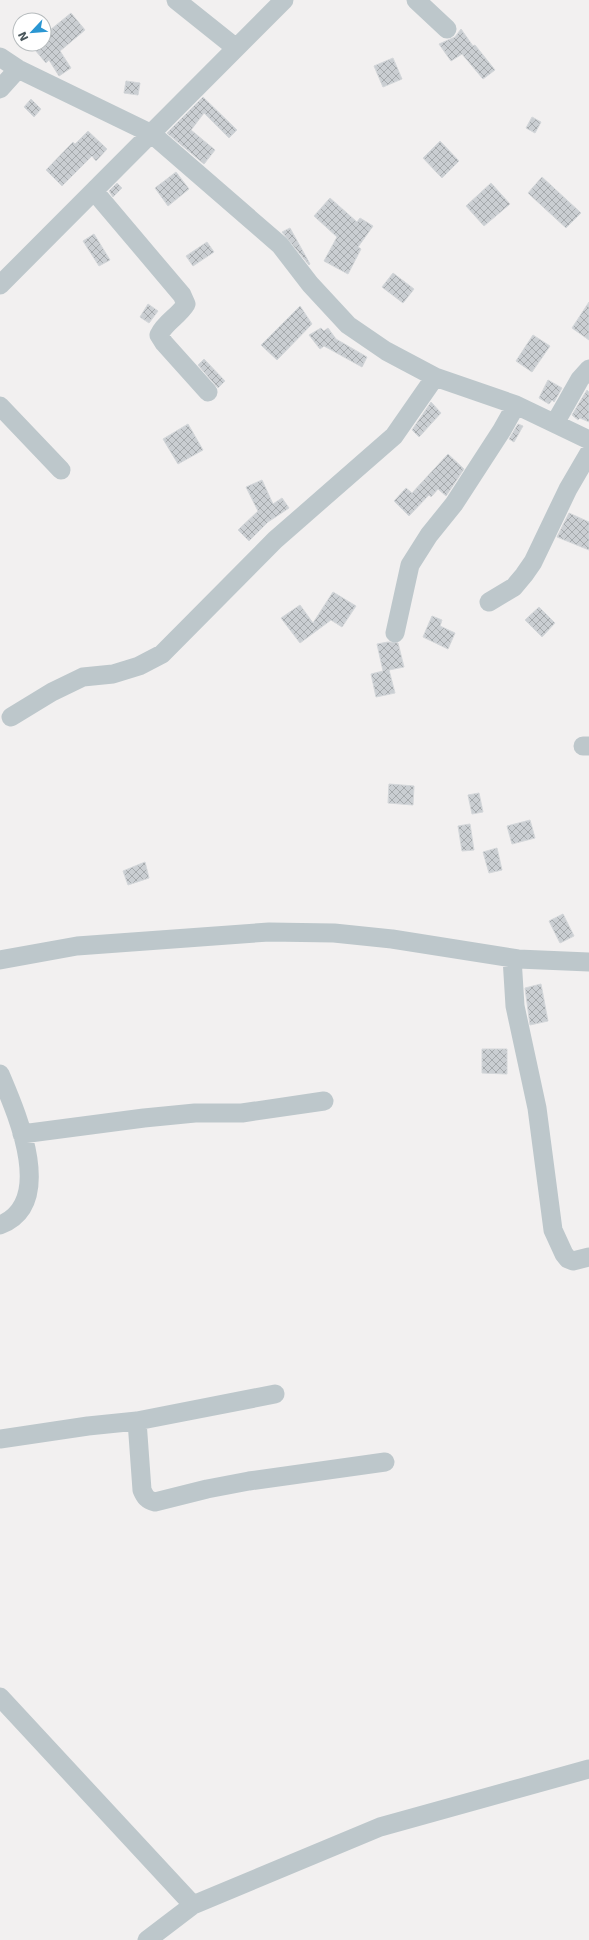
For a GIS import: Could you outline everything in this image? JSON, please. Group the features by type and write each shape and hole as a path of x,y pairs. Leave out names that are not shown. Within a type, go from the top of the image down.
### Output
{"street":[{"path":"176,0 236,48"},
{"path":"0,285 284,0"},
{"path":"416,0 447,29"},
{"path":"0,57 18,69 152,134 280,245 310,284 348,325 386,351 435,377 516,405 589,440"},
{"path":"0,89 18,69"},
{"path":"94,191 182,295 186,304 182,310 162,328 159,335 164,343 208,392"},
{"path":"555,423 580,379 589,369"},
{"path":"11,716 52,692 83,677 120,672 139,666 162,654 275,540 394,436 435,377"},
{"path":"395,633 410,565 429,535 454,504 502,430 516,405"},
{"path":"0,406 61,470"},
{"path":"489,602 514,587 533,562 568,489 589,454"},
{"path":"0,960 77,946 269,932 334,933 392,939 512,958 580,963 589,962"},
{"path":"512,958 515,1006 537,1108 553,1230 564,1254 568,1259 573,1261 589,1257"},
{"path":"0,1074 17,1112 28,1163 30,1187 25,1203 17,1215 0,1225"},
{"path":"22,1134 159,1116 195,1113 242,1113 324,1101"},
{"path":"0,1439 88,1426 137,1421 276,1394"},
{"path":"137,1421 142,1490 149,1501 155,1502 249,1480 384,1462"},
{"path":"0,1697 193,1905"},
{"path":"147,1940 193,1905 380,1827 589,1770"}],"building":[{"path":"71,13 85,30 60,51 71,68 59,76 49,60 46,63 37,52 52,52 52,28"},
{"path":"461,29 473,46 475,45 495,70 483,79 462,54 451,61 439,44 455,37"},
{"path":"393,58 402,79 383,87 374,66"},
{"path":"126,81 140,83 138,95 124,93"},
{"path":"203,97 237,130 229,138 204,113 191,130 215,150 204,164 167,133"},
{"path":"31,99 41,109 34,117 24,107"},
{"path":"532,117 541,122 535,133 526,128"},
{"path":"88,131 107,149 96,161 92,156 62,186 46,170 73,142 75,144"},
{"path":"440,141 459,161 442,178 423,158"},
{"path":"176,172 189,189 168,206 155,188"},
{"path":"542,177 581,213 566,228 528,193"},
{"path":"117,183 122,188 113,197 109,191"},
{"path":"491,183 510,204 484,226 466,206"},
{"path":"330,198 357,222 360,218 373,226 358,247 361,249 348,274 324,261 337,237 314,216"},
{"path":"290,228 310,264 309,265 282,232"},
{"path":"94,234 110,260 99,266 83,241"},
{"path":"207,242 214,252 193,266 186,256"},
{"path":"393,273 414,289 403,303 382,287"},
{"path":"589,302 589,340 572,328"},
{"path":"148,304 158,311 149,323 140,317"},
{"path":"300,306 312,324 277,360 261,345"},
{"path":"321,328 324,331 328,328 336,339 367,357 362,367 324,346 320,349 309,335"},
{"path":"533,335 550,346 532,372 516,361"},
{"path":"204,359 225,381 218,388 198,365"},
{"path":"548,380 562,388 554,402 552,400 549,404 539,398"},
{"path":"587,390 589,392 589,422 580,418 578,420 572,415"},
{"path":"431,402 441,413 419,437 412,430"},
{"path":"188,424 203,450 178,464 163,439"},
{"path":"518,424 523,426 514,442 509,439"},
{"path":"448,454 464,469 446,496 438,489 431,497 429,495 409,516 394,501 406,488 412,493"},
{"path":"262,480 273,504 282,498 289,508 268,522 249,541 238,530 258,511 246,487"},
{"path":"569,513 589,522 589,550 557,537"},
{"path":"333,592 356,606 342,627 331,620 300,643 281,618 300,605 313,623"},
{"path":"539,607 555,623 542,637 525,620"},
{"path":"432,616 442,620 440,626 455,633 448,649 423,637"},
{"path":"388,642 398,643 404,667 389,670 395,693 376,697 371,674 383,671 377,644"},
{"path":"389,784 414,786 413,805 388,803"},
{"path":"479,793 483,812 472,814 468,795"},
{"path":"530,820 535,838 512,844 507,826"},
{"path":"470,824 474,850 462,851 458,826"},
{"path":"497,848 502,870 489,873 483,852"},
{"path":"145,862 149,878 128,885 123,871"},
{"path":"563,914 574,936 560,943 549,921"},
{"path":"541,984 548,1021 530,1025 525,988"},
{"path":"482,1049 507,1049 507,1074 482,1073"}]}
